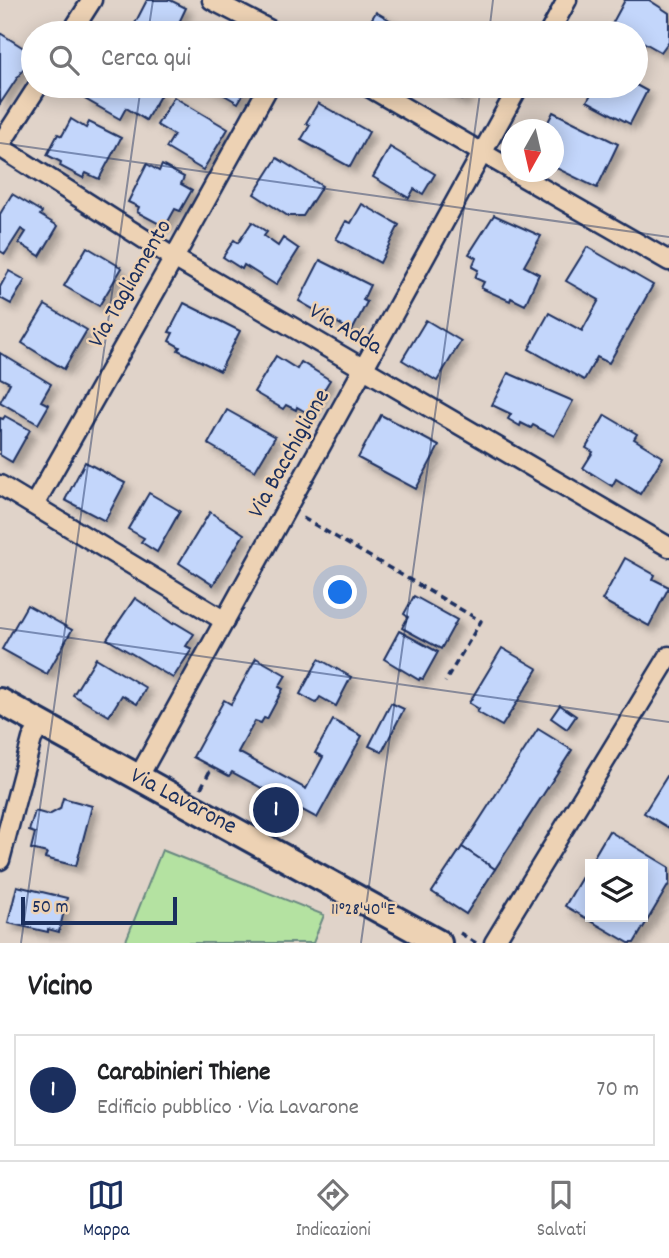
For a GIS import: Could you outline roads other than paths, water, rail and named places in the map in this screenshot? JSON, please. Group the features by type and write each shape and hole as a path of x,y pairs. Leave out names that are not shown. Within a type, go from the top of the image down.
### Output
{"main road":[{"name":"Via Lavarone","path":"0,701 138,778 446,936"}],"street":[{"path":"79,21 92,0"},
{"path":"212,0 253,21"},
{"path":"556,21 567,0"},
{"path":"0,146 30,98"},
{"name":"Via Tagliamento","path":"34,505 262,98"},
{"path":"388,98 501,164"},
{"name":"Via Bacchiglione","path":"138,778 512,98"},
{"name":"Via Adda","path":"0,146 174,258 669,547"},
{"path":"532,182 669,261"},
{"path":"0,485 225,621"},
{"path":"494,943 669,656"},
{"path":"0,860 32,739 41,724"}],"place":[{"name":"Carabinieri Thiene","path":"276,810"}]}
